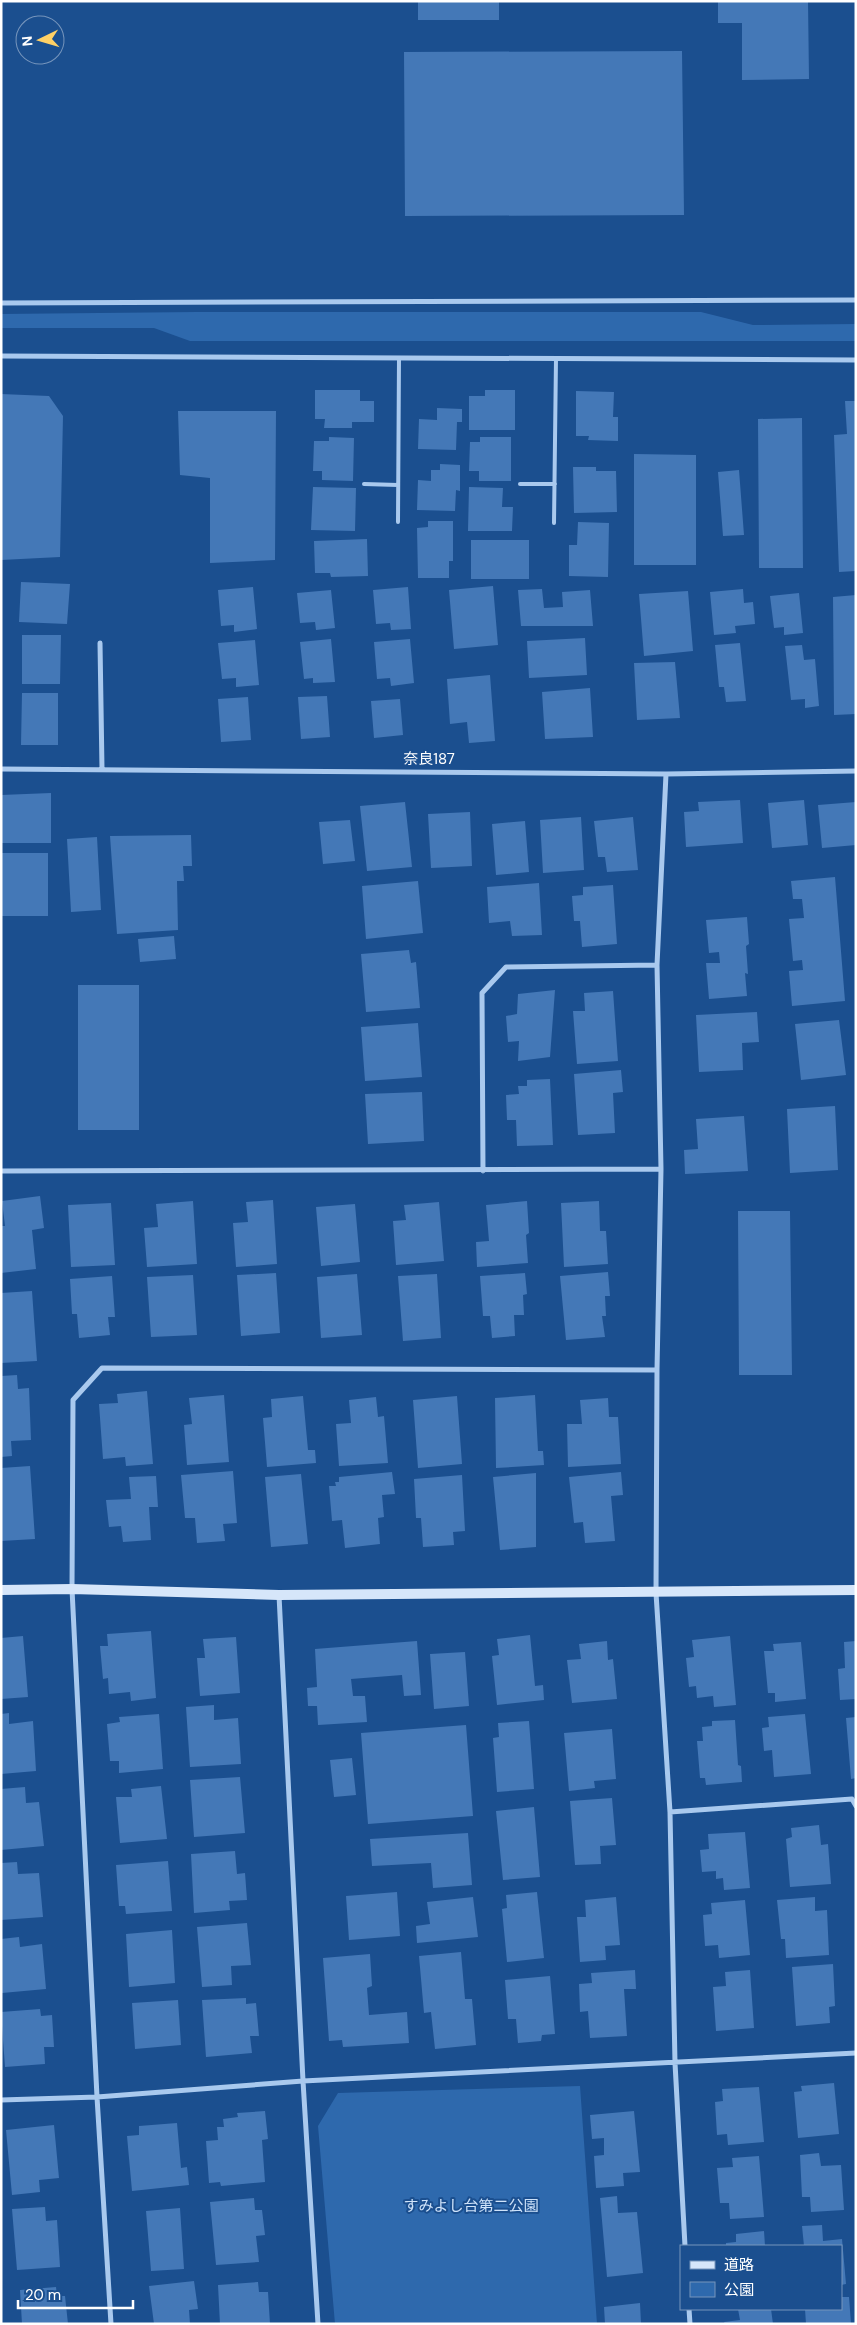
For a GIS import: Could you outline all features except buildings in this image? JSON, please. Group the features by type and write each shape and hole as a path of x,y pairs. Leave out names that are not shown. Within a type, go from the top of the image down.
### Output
{"street":[{"path":"1,303 856,300"},
{"path":"1,356 856,360"},
{"path":"100,643 102,769"},
{"name":"奈良187","path":"1,769 666,774 856,771"},
{"path":"666,774 657,966 661,1169 657,1370 656,1593 670,1812 676,2063 685,2245"},
{"path":"483,1171 482,993 506,967 657,966"},
{"path":"1,1171 661,1169"},
{"path":"111,2324 97,2097 72,1589 73,1400 102,1368 657,1370"},
{"path":"1,1590 72,1589 279,1595 856,1590"},
{"path":"279,1595 303,2081 318,2324"},
{"path":"670,1812 852,1799 856,1806"},
{"path":"1,2100 97,2097 303,2081 856,2054"},
{"path":"689,2310 690,2324"}],"lane":[{"path":"398,522 399,358"},
{"path":"554,524 556,358"},
{"path":"364,484 398,485"},
{"path":"520,484 555,484"}],"green space":[{"path":"701,312 753,325 856,324 856,341 190,341 154,328 1,328 1,314"},
{"name":"すみよし台第二公園","path":"580,2086 597,2324 335,2324 318,2126 338,2093"}]}
